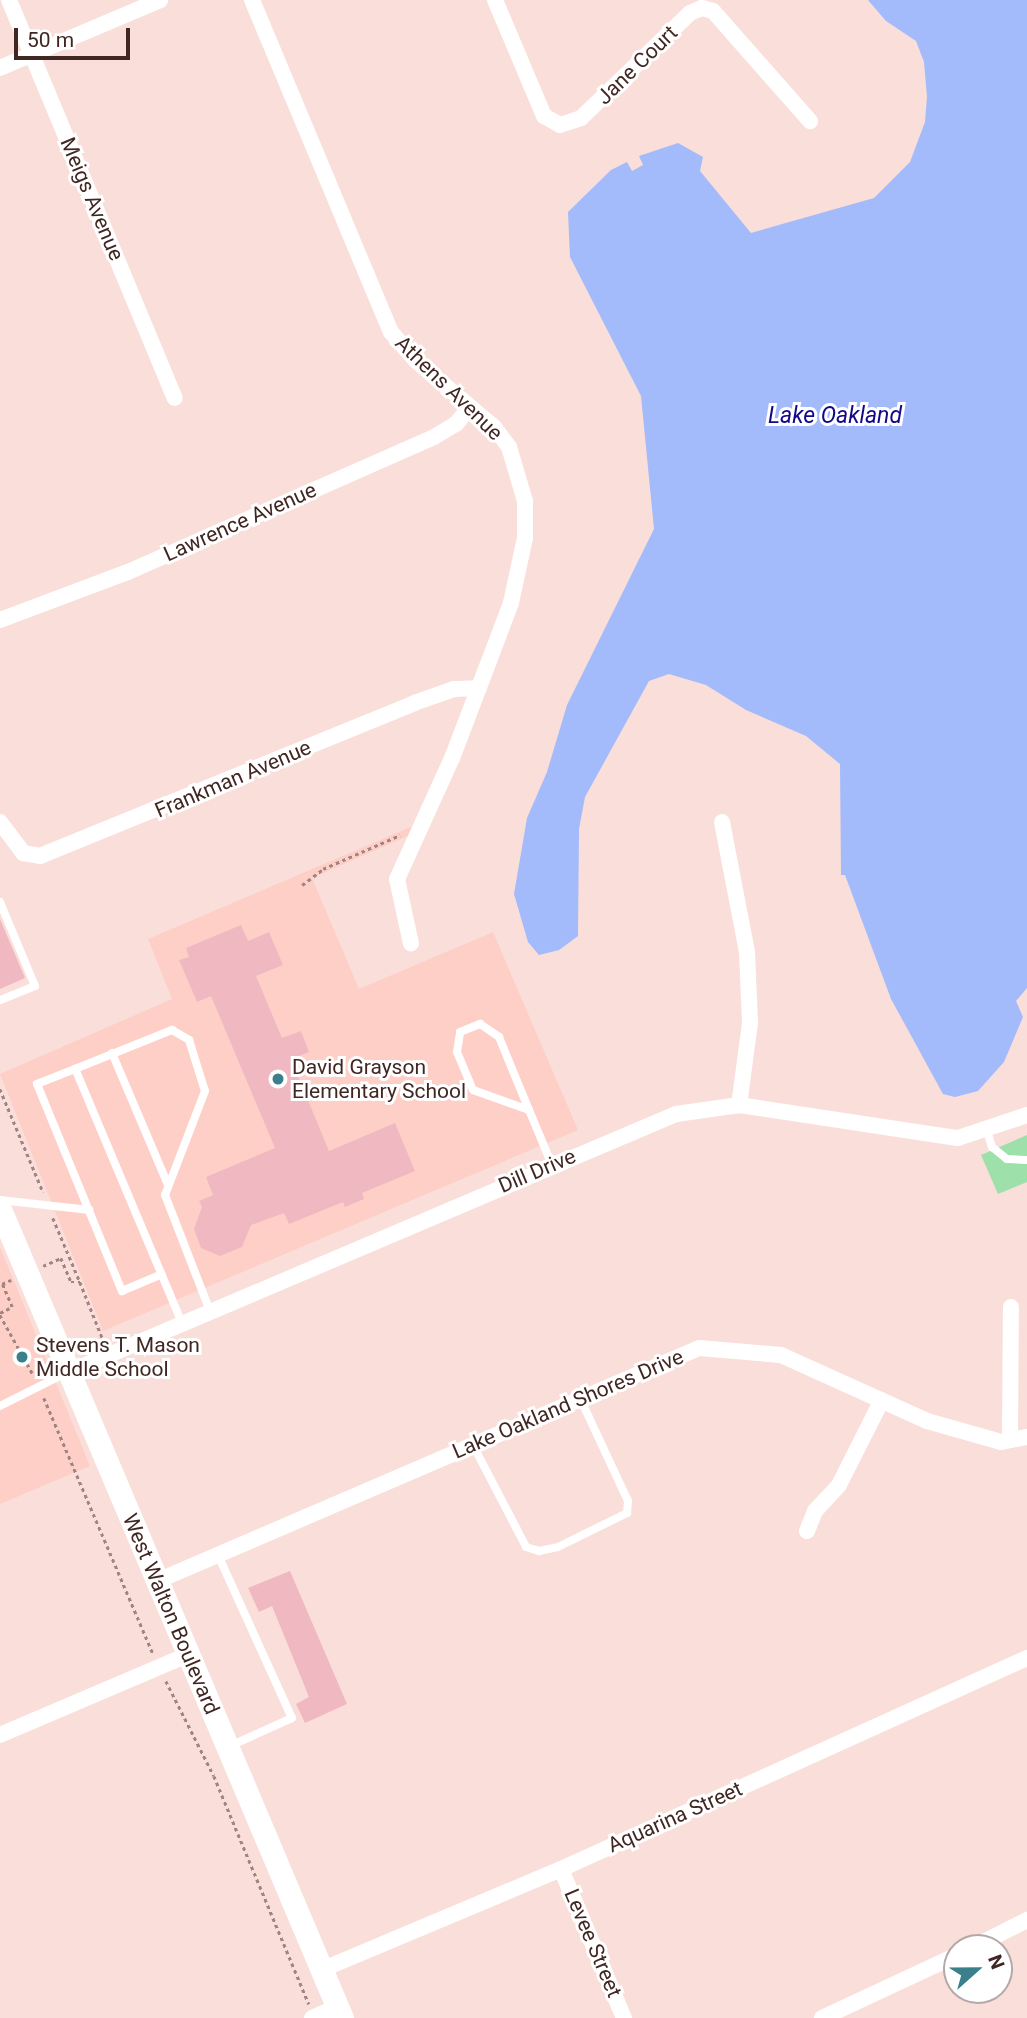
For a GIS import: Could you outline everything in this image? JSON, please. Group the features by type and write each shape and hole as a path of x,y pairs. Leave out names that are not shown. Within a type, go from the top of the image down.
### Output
{"main road":[{"name":"West Walton Boulevard","path":"0,1209 339,2012"}],"street":[{"name":"Meigs Avenue","path":"9,0 175,398"},
{"path":"0,68 160,0"},
{"name":"Athens Avenue","path":"252,0 391,332 415,360 470,407 509,447 525,501 524,538 511,603 479,688 397,879 411,944"},
{"name":"Jane Court","path":"495,0 544,116 560,125 581,118 690,13 702,8 713,11 810,121"},
{"name":"Lawrence Avenue","path":"0,620 128,572 435,438 456,424 470,407"},
{"name":"Frankman Avenue","path":"0,822 23,853 40,856 414,703 454,689 479,688"},
{"path":"722,822 749,974 750,1023 739,1105"},
{"name":"Dill Drive","path":"69,1372 676,1114 739,1105 945,1138 987,1131 1027,1115"},
{"path":"1010,1440 1011,1307"},
{"name":"Lake Oakland Shores Drive","path":"157,1581 699,1348 781,1355 882,1400 976,1437 1010,1440 1027,1437"},
{"path":"807,1531 815,1511 839,1485 882,1400"},
{"path":"0,1735 188,1655"},
{"name":"Aquarina Street","path":"321,1970 561,1869 1027,1658"},
{"name":"Levee Street","path":"561,1869 624,2018"},
{"path":"1000,1934 1027,1920"},
{"path":"822,2018 943,1962"},
{"path":"313,2017 339,2012"}],"lane":[{"path":"0,902 35,986 0,1000"},
{"path":"530,1110 473,1090 457,1052 460,1032 480,1024 491,1028 530,1110 552,1165"},
{"path":"162,1274 122,1290 37,1084 172,1030 189,1040 205,1091 168,1185 167,1208 210,1311"},
{"path":"112,1053 168,1185"},
{"path":"75,1069 183,1323"},
{"path":"987,1131 992,1147 1007,1159 1027,1160"},
{"path":"0,1200 89,1210"},
{"path":"1,1401 69,1372"},
{"path":"472,1445 526,1547 539,1551 558,1547 627,1513 628,1501 580,1398"},
{"path":"218,1555 292,1718 227,1747"}],"path":[{"path":"302,885 323,869 420,828"},
{"path":"0,1089 109,1353"},
{"path":"61,1258 71,1282 80,1282"},
{"path":"2,1284 12,1307 0,1314 38,1386 159,1667 214,1776 313,2017"}],"shaded area":[{"name":"David Grayson Elementary School","path":"413,826 410,835 312,878 359,989 493,932 578,1130 103,1331 0,1074 172,999 148,939"},
{"name":"Stevens T. Mason Middle School","path":"0,1247 90,1466 0,1504"}],"green space":[{"path":"1027,1135 1027,1182 998,1194 981,1155"}],"water":[{"name":"Lake Oakland","path":"868,0 1027,0 1027,988 1016,1001 1023,1017 1004,1062 978,1091 955,1097 943,1094 891,999 845,875 841,875 840,764 806,736 746,710 706,685 669,674 649,681 585,797 579,829 578,936 559,950 539,955 528,942 514,894 527,818 547,772 567,705 654,529 641,396 570,257 568,212 611,170 627,162 632,171 643,165 639,156 678,143 703,157 700,171 751,233 874,198 910,162 925,122 927,97 924,62 916,41 886,21"}],"building":[{"path":"0,919 25,978 0,989"},
{"path":"241,925 248,941 269,932 283,965 256,976 282,1038 301,1031 309,1052 291,1059 329,1151 395,1123 415,1171 362,1193 364,1199 345,1207 343,1202 289,1224 284,1213 251,1225 242,1247 220,1256 201,1248 194,1229 202,1207 199,1201 213,1195 206,1177 275,1148 211,996 197,1002 179,960 189,957 186,948"},
{"path":"290,1571 347,1704 305,1723 296,1704 309,1697 272,1606 259,1612 248,1588"}],"place":[{"name":"David Grayson Elementary School","path":"278,1079"},
{"name":"Stevens T. Mason Middle School","path":"22,1357"}]}
